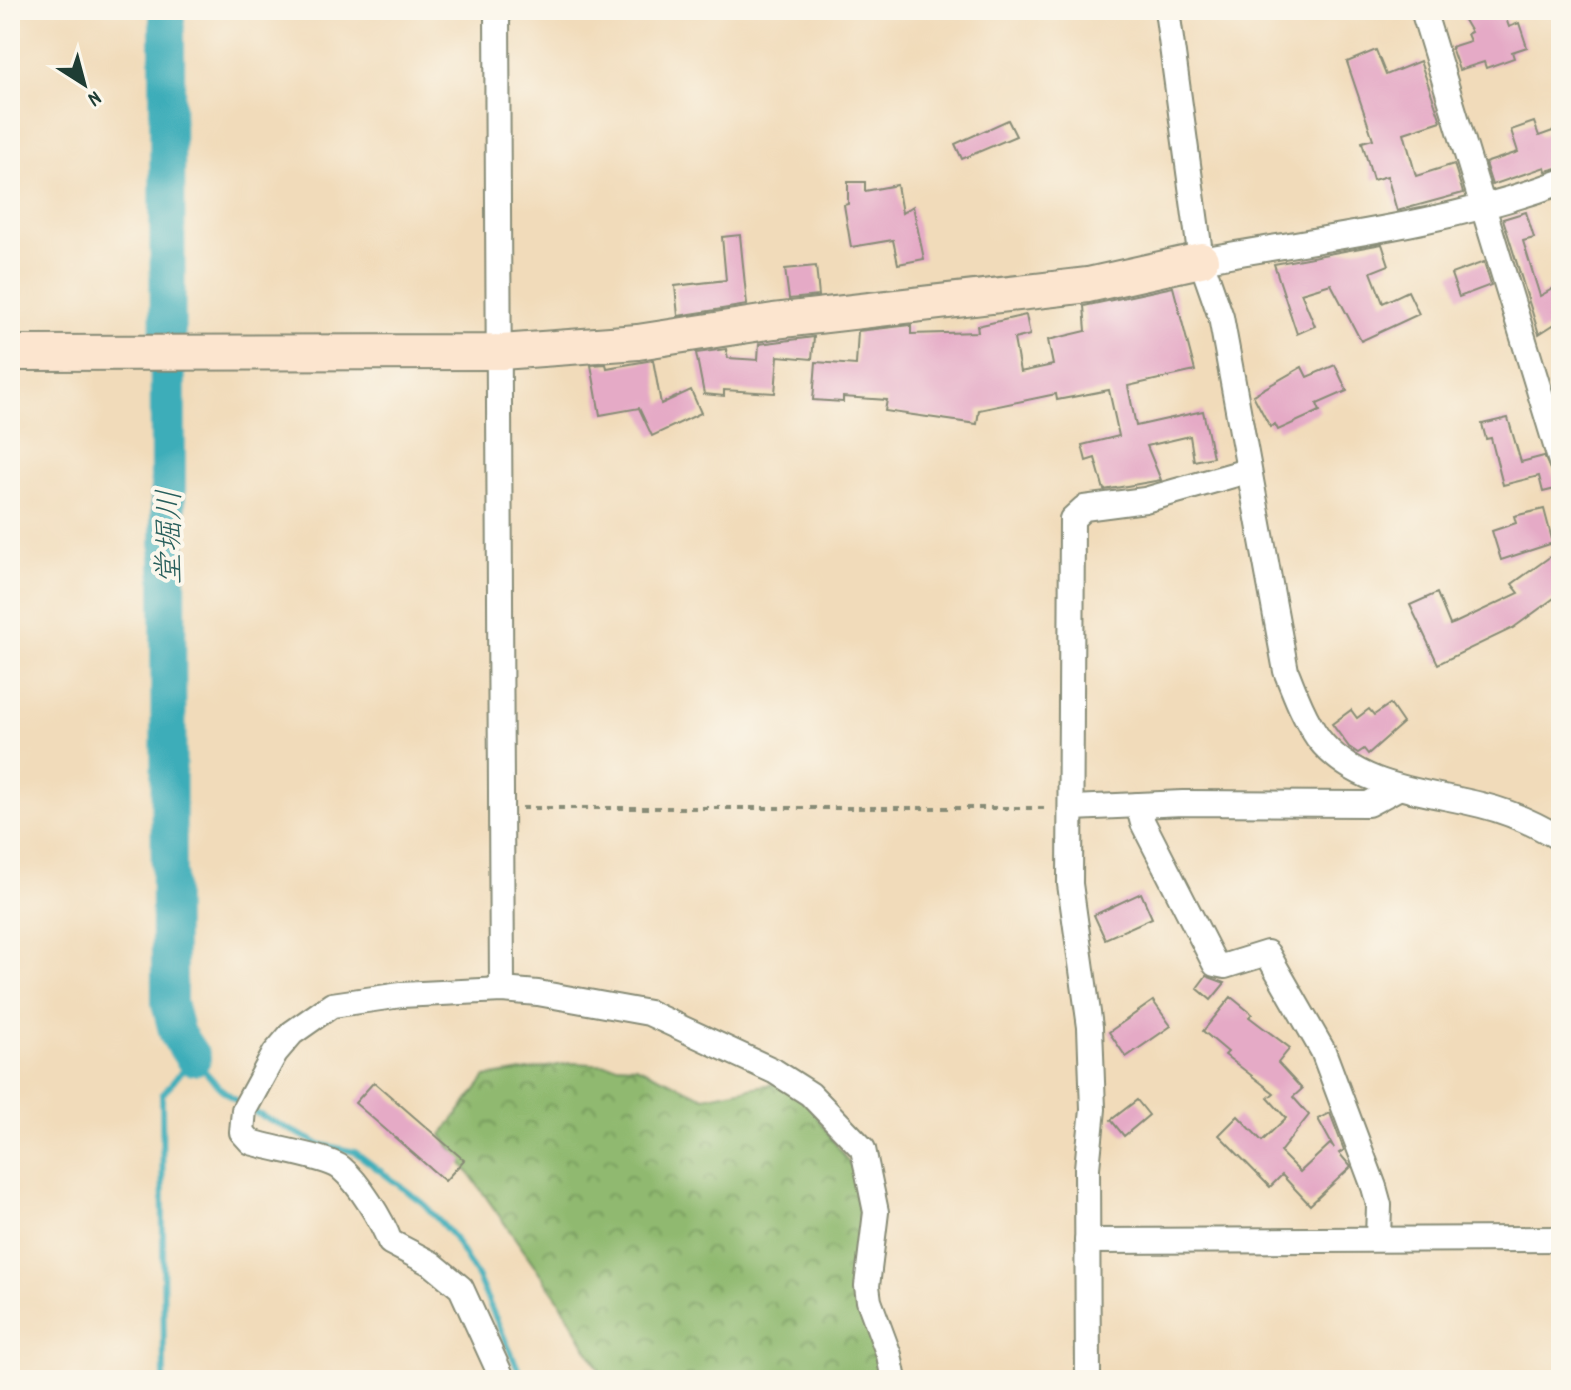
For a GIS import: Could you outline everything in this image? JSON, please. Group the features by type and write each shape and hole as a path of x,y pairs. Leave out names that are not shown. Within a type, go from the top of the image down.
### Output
{"street":[{"path":"497,10 502,990"},
{"path":"1167,10 1201,260 1221,317 1286,671 1308,723 1330,750 1361,771 1398,788 1508,813 1561,839"},
{"path":"1423,10 1561,462"},
{"path":"10,353 501,352 638,342 774,321 1088,285 1201,260 1353,235 1483,208 1561,182"},
{"path":"1088,1380 1087,1168 1093,1109 1090,1027 1070,884 1073,808 1072,519 1084,508 1145,500 1247,471"},
{"path":"1073,808 1368,804 1398,788"},
{"path":"1138,805 1143,823 1215,964 1225,966 1267,953 1307,1020 1323,1051 1374,1187 1379,1205 1378,1239"},
{"path":"503,1380 461,1288 432,1264 390,1242 378,1218 342,1169 327,1161 251,1142 242,1132 240,1123 275,1053 318,1012 364,999 502,990 538,993 649,1013 774,1071 810,1094 863,1149 876,1212 867,1286 869,1301 889,1355 894,1380"},
{"path":"1087,1241 1561,1239"}],"path":[{"path":"500,808 1073,808"}],"green space":[{"path":"571,1063 636,1066 704,1097 791,1080 854,1170 872,1336 902,1380 605,1380 561,1303 442,1135 486,1077"}],"building":[{"path":"1458,10 1503,10 1509,27 1519,23 1527,47 1512,52 1514,58 1486,68 1484,62 1459,70 1451,47 1470,41 1467,34 1471,32"},
{"path":"1376,50 1386,75 1420,61 1441,121 1404,133 1416,176 1454,164 1463,193 1397,211 1387,176 1373,180 1362,142 1373,139 1347,62"},
{"path":"1008,120 1016,136 962,159 955,144"},
{"path":"1534,122 1539,136 1561,128 1561,167 1546,171 1545,167 1492,185 1485,163 1518,152 1511,130"},
{"path":"848,182 865,182 865,191 897,185 902,213 913,206 924,259 898,264 893,240 851,247 844,205 848,204"},
{"path":"1526,212 1534,238 1523,241 1540,296 1561,284 1561,320 1539,334 1503,219"},
{"path":"740,235 747,305 678,316 675,286 726,280 722,237"},
{"path":"1382,244 1389,265 1371,272 1383,303 1408,291 1419,314 1361,341 1331,284 1301,293 1315,326 1297,334 1274,264"},
{"path":"1484,262 1491,285 1459,297 1451,274"},
{"path":"816,266 819,296 789,299 785,269"},
{"path":"1173,287 1195,371 1128,386 1136,426 1203,411 1213,457 1194,461 1190,436 1147,446 1161,480 1104,490 1095,458 1086,461 1082,445 1119,436 1109,390 1057,400 1056,394 979,410 977,424 885,411 887,400 843,397 843,402 813,400 816,362 856,365 858,331 911,325 911,334 978,332 977,326 1026,315 1030,335 1014,339 1020,372 1053,365 1048,340 1086,331 1084,306"},
{"path":"814,337 812,359 778,356 775,393 724,390 724,396 704,394 696,353 726,349 728,358 758,360 759,344"},
{"path":"653,360 661,404 691,390 701,413 652,436 639,408 600,415 591,365 606,364 607,368"},
{"path":"1335,365 1347,391 1317,404 1320,411 1278,430 1275,424 1270,427 1253,395 1302,367 1307,377"},
{"path":"1508,418 1521,462 1544,456 1559,488 1543,492 1539,476 1503,485 1491,438 1486,439 1482,424"},
{"path":"1544,509 1553,543 1501,560 1492,531 1516,523 1514,516"},
{"path":"1561,549 1561,593 1513,628 1438,664 1410,605 1437,593 1450,625 1519,593 1512,584"},
{"path":"1390,704 1403,723 1368,754 1364,749 1358,753 1349,747 1332,724 1351,710 1357,718 1369,709 1374,715"},
{"path":"1141,893 1152,918 1105,939 1094,915"},
{"path":"1206,976 1225,983 1211,1000 1197,988"},
{"path":"1231,997 1252,1014 1249,1017 1290,1048 1278,1063 1302,1089 1293,1097 1309,1115 1280,1152 1300,1172 1330,1144 1334,1148 1318,1119 1330,1113 1344,1150 1339,1153 1351,1167 1310,1205 1282,1175 1270,1187 1219,1135 1238,1116 1262,1141 1286,1118 1268,1098 1274,1093 1225,1055 1228,1052 1203,1031"},
{"path":"1153,1001 1171,1026 1126,1057 1109,1032"},
{"path":"374,1082 464,1160 445,1181 355,1103"},
{"path":"1137,1100 1149,1115 1124,1136 1111,1120"}],"waterway":[{"name":"堂堀川","path":"167,10 169,1003 177,1034 193,1058"},
{"path":"164,1380 162,1095 193,1058 220,1088 241,1104"},
{"path":"250,1110 319,1144 355,1152 423,1203 452,1235 478,1278 523,1380"}]}
